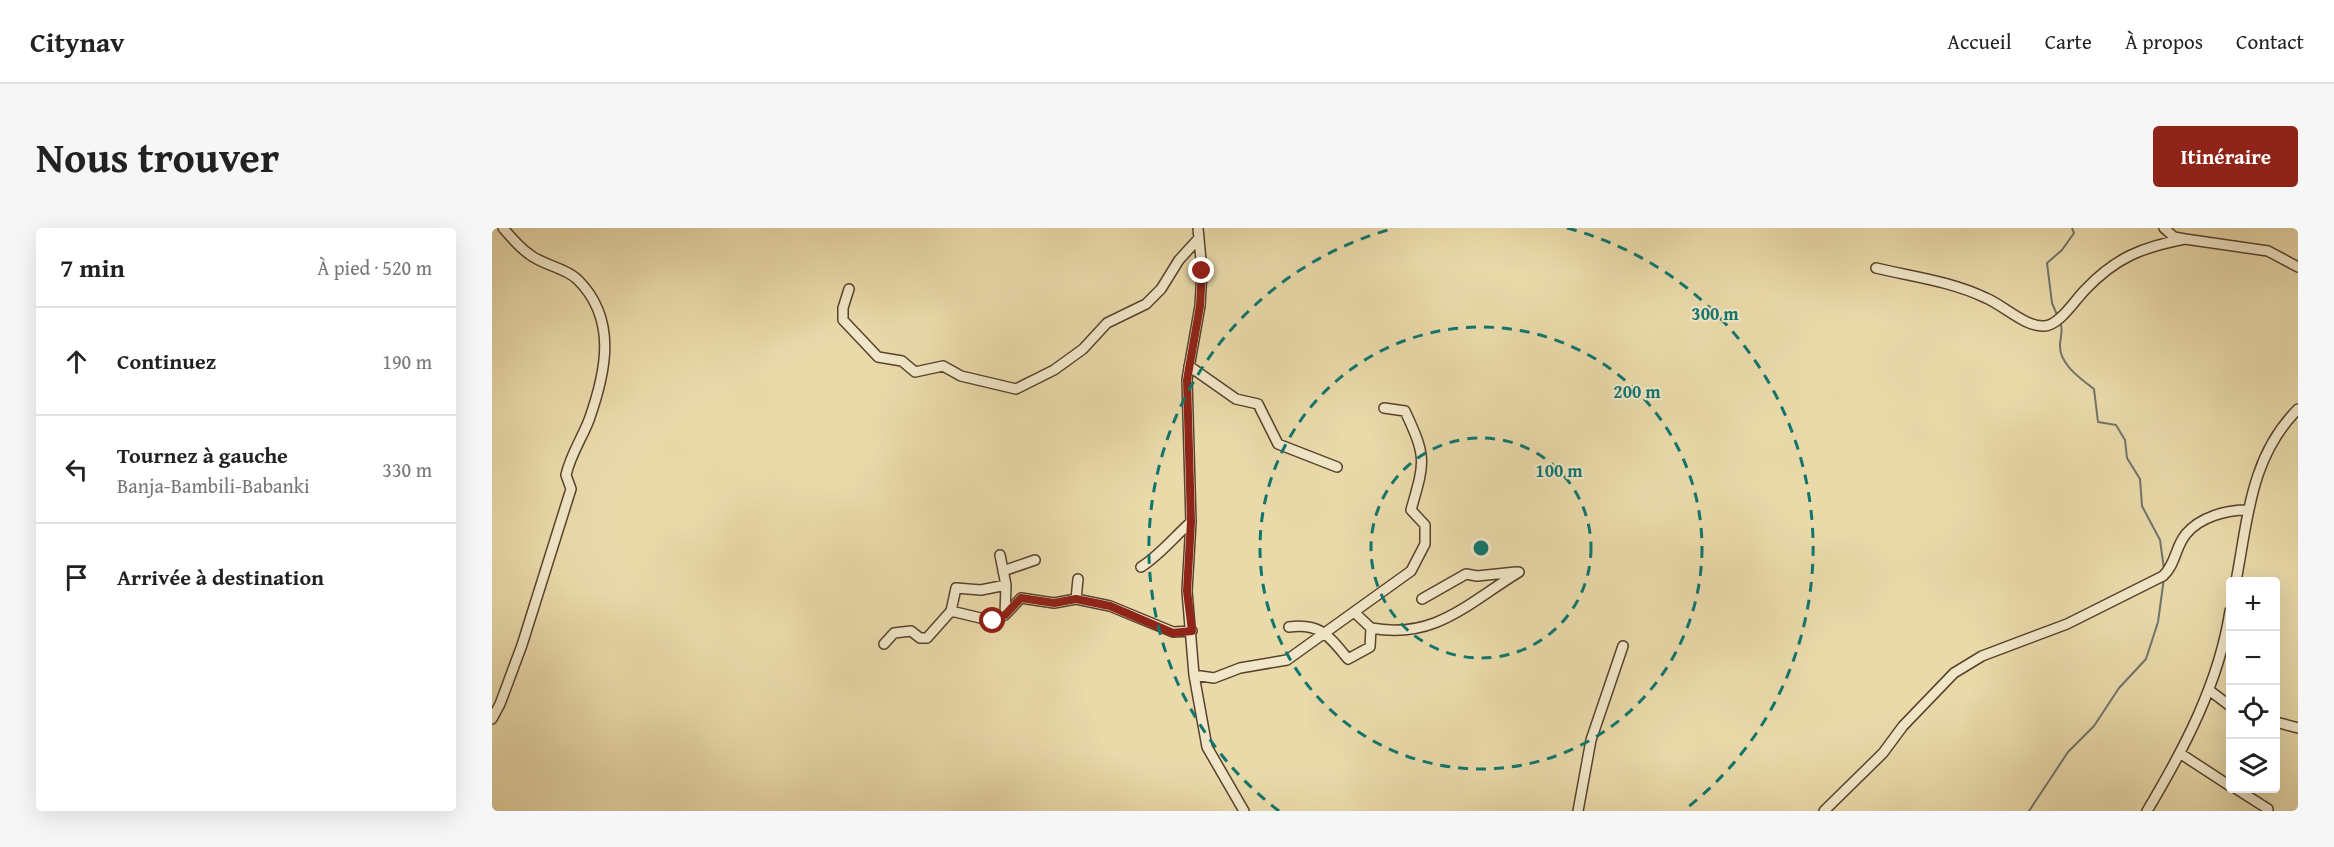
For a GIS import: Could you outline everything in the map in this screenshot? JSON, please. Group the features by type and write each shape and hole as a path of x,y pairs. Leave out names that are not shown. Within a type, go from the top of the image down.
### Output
{"street":[{"path":"492,718 500,704 522,645 571,489 566,475 588,420 605,361 606,338 600,311 588,290 575,277 530,255 503,228"},
{"path":"2164,228 2174,237 2268,251 2298,267"},
{"path":"849,289 843,308 843,320 878,357 902,361 915,372 944,366 961,376 1016,389 1054,370 1073,356 1107,323 1146,304 1161,289 1199,233"},
{"path":"1199,233 1202,271 1200,306 1189,366 1188,456 1191,522 1187,591 1194,675 1207,747 1244,811"},
{"path":"1876,267 1956,285 1988,298 2027,321 2044,326 2059,318 2107,267 2130,254 2161,243 2185,239"},
{"path":"1189,366 1236,399 1258,404 1278,444 1337,467"},
{"path":"1194,675 1214,678 1240,668 1287,660 1411,571 1425,544 1425,525 1411,510 1424,465 1419,441 1405,411 1384,408"},
{"path":"2237,577 2247,510 2266,452 2283,424 2298,409"},
{"path":"1824,811 1883,753 1903,726 1954,673 1982,656 2067,624 2163,576 2172,567 2186,534 2201,522 2235,510 2247,510"},
{"path":"1141,567 1157,557 1162,547 1191,522"},
{"path":"1000,555 1006,585 1005,615"},
{"path":"1003,571 1035,560"},
{"path":"1354,612 1371,628 1388,631 1414,630 1443,621 1518,572 1477,576 1466,574 1422,599"},
{"path":"1076,599 1078,579"},
{"path":"884,644 894,633 911,631 920,638 927,638 951,611 956,588 981,590 1006,585"},
{"path":"951,611 993,621 1005,615 1021,598 1054,603 1076,599 1110,606 1173,633 1192,631"},
{"path":"1289,627 1306,625 1326,633 1348,659 1370,646 1371,628"},
{"path":"1578,811 1591,740 1623,646"},
{"path":"2147,811 2181,754 2226,651"},
{"path":"2209,690 2226,703"},
{"path":"2280,723 2298,728"},
{"path":"2181,754 2226,783"},
{"path":"2242,793 2268,809"}],"waterway":[{"path":"2058,317 2052,303 2047,263 2062,250 2074,233 2072,228"},
{"path":"2060,322 2062,331 2060,345 2063,358 2067,365 2094,389 2098,422 2116,425 2125,440 2127,458 2140,479 2142,506 2160,540 2164,569"},
{"path":"2029,811 2068,752 2094,726 2119,688 2146,659 2158,622 2164,578"}],"route":[{"path":"993,621 1005,615 1021,598 1054,603 1076,599 1110,606 1173,633 1192,631 1187,591 1191,522 1187,380 1200,306 1202,271"}]}
